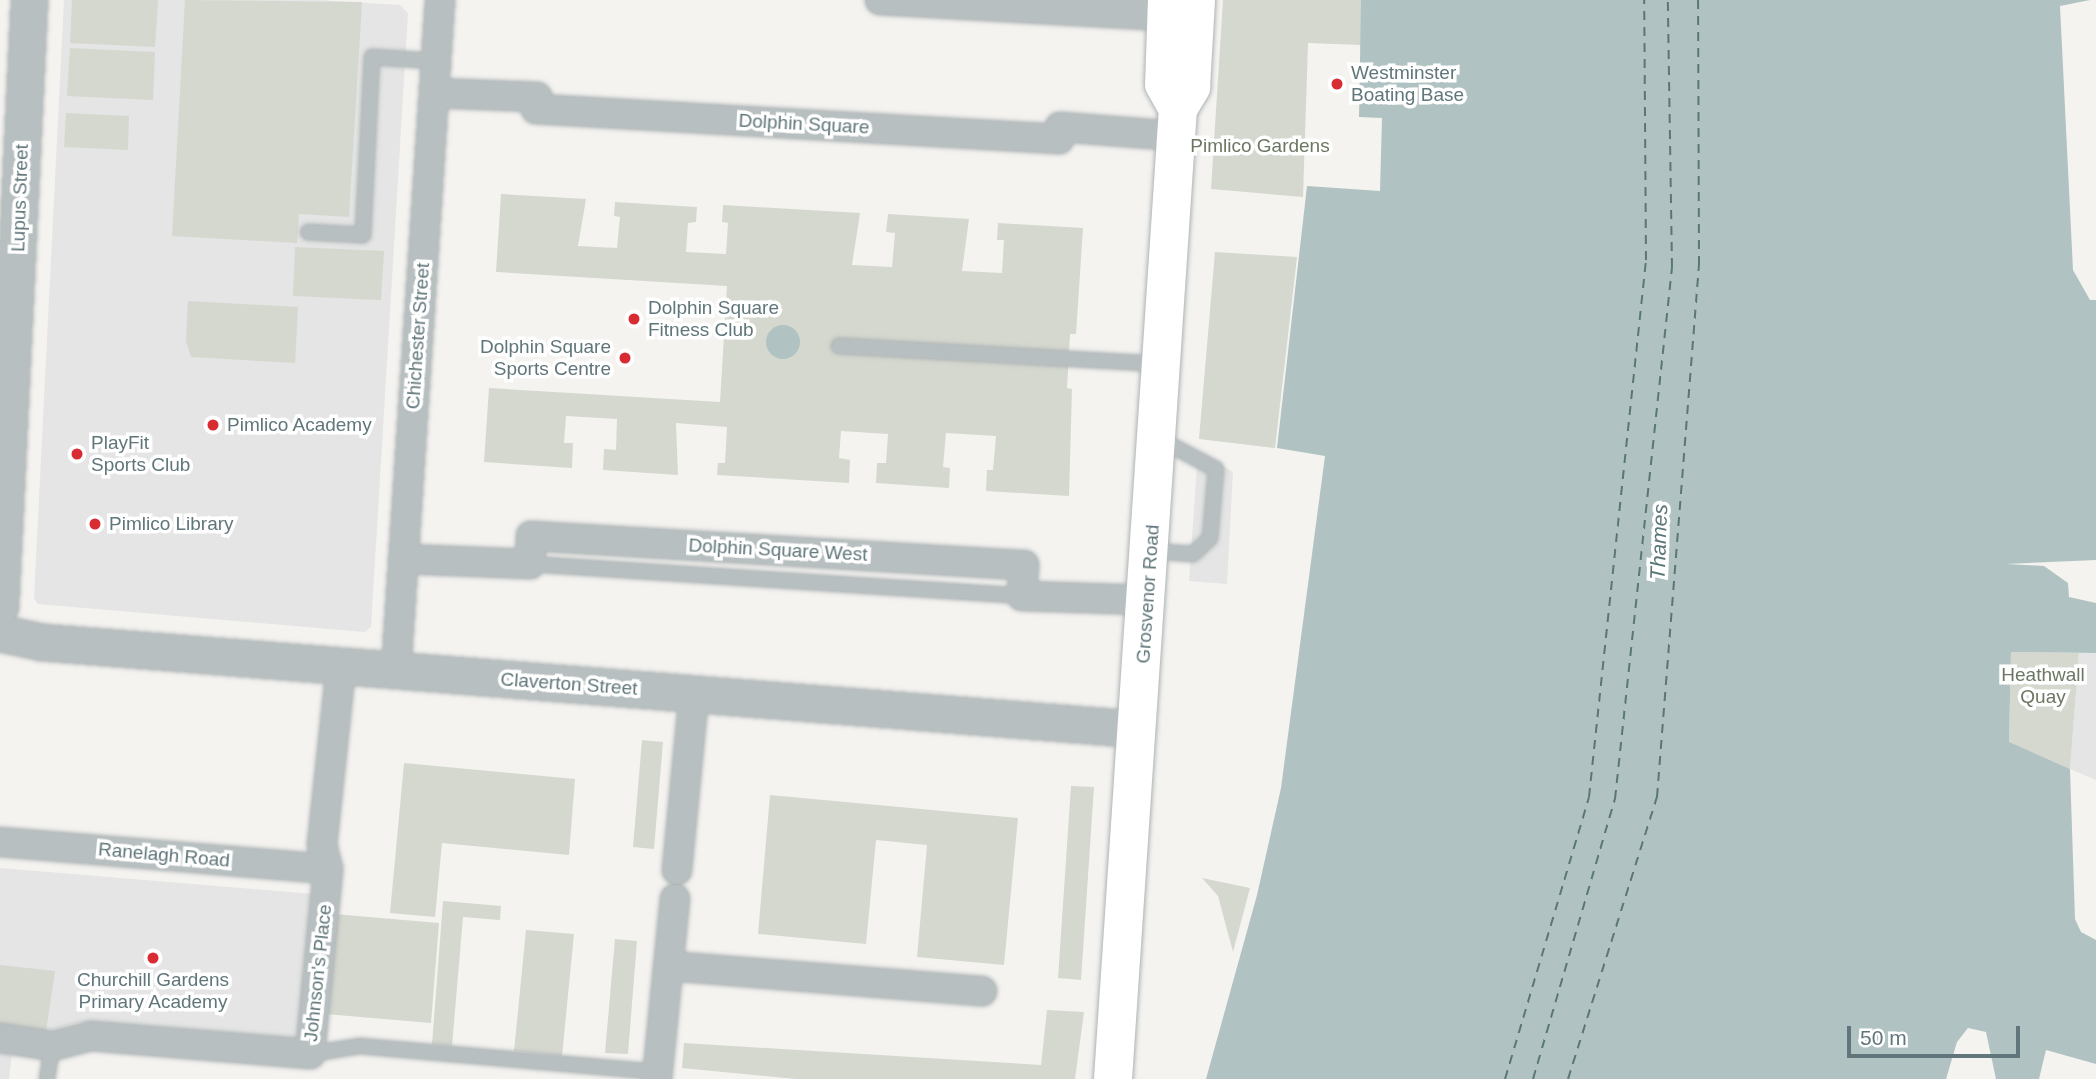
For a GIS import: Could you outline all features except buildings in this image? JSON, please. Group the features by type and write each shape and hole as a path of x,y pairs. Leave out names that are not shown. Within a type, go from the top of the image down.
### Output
{"highway":[{"name":"Grosvenor Road","path":"1113,1079 1148,600 1177,122 1191,87 1177,5"}],"street":[{"name":"Lupus Street","path":"0,606 29,0"},
{"name":"Chichester Street","path":"396,672 440,0"},
{"path":"880,0 1177,5"},
{"name":"Dolphin Square","path":"434,93 537,97 536,109 1059,139 1060,127 1177,122"},
{"name":"Dolphin Square West","path":"530,565 531,536 996,563 1024,565 1022,596"},
{"path":"403,559 530,565"},
{"path":"1022,596 1148,600"},
{"name":"Claverton Street","path":"0,633 43,642 396,672 1138,729"},
{"name":"Johnson's Place","path":"0,1038 52,1046 91,1036 310,1054 328,869 322,845 341,666"},
{"path":"677,870 694,694"},
{"name":"Ranelagh Road","path":"0,842 328,869"},
{"path":"658,1076 675,899"},
{"path":"669,966 982,991"}],"lane":[{"path":"308,232 363,235 372,57 436,61"},
{"path":"839,346 1162,364"},
{"path":"1151,551 1193,554 1210,538 1216,469 1158,438"},
{"path":"530,565 758,573 1022,596"},
{"path":"47,1079 52,1046"},
{"path":"310,1054 360,1046 658,1076"}],"shaded area":[{"name":"Pimlico Academy","path":"64,0 319,0 400,5 408,13 371,627 365,632 38,604 34,599"},
{"path":"1198,452 1233,472 1227,584 1189,581"},
{"path":"2079,653 2096,653 2096,780 2070,769"},
{"name":"Churchill Gardens Primary Academy","path":"0,868 313,894 299,1040 79,1022 46,1031 0,1025"},
{"path":"0,1051 12,1052 9,1079 0,1079"}],"green space":[{"path":"72,0 158,0 155,47 70,43"},
{"path":"185,0 362,2 349,217 299,214 297,243 172,236"},
{"name":"Pimlico Gardens","path":"1223,0 1361,0 1361,45 1308,43 1303,197 1211,189"},
{"path":"70,48 155,52 153,100 67,96"},
{"path":"66,113 129,116 128,150 64,147"},
{"path":"501,194 586,199 578,246 617,248 620,217 614,216 615,202 697,207 696,222 688,223 686,252 726,254 728,223 722,222 723,205 860,213 852,265 892,267 895,233 886,232 888,214 969,219 962,271 1002,273 1004,240 997,240 998,223 1083,228 1076,334 1070,334 1067,388 1072,389 1069,496 986,491 987,470 993,470 996,436 946,433 943,467 950,468 949,488 876,483 877,463 886,463 888,434 841,431 839,458 850,460 849,483 717,475 718,463 725,463 727,427 676,423 678,475 603,470 604,449 616,450 617,419 566,416 564,443 573,443 572,468 484,462 489,388 720,402 727,286 496,272"},
{"path":"295,247 384,251 381,300 293,296"},
{"path":"1215,252 1297,257 1275,448 1199,439"},
{"path":"188,301 298,307 295,363 191,357 186,341"},
{"name":"Heathwall Quay","path":"2011,652 2079,653 2070,769 2009,743"},
{"path":"642,740 663,742 654,849 633,847"},
{"path":"404,763 575,779 569,855 442,843 435,917 390,913"},
{"path":"1071,786 1094,787 1081,980 1058,978"},
{"path":"770,795 1018,818 1004,965 917,957 927,845 876,840 866,944 758,934"},
{"path":"1202,878 1250,888 1233,952 1218,896"},
{"path":"443,901 501,906 500,920 463,917 452,1046 432,1044"},
{"path":"334,914 439,923 431,1023 325,1014"},
{"path":"526,930 574,934 562,1056 514,1051"},
{"path":"615,939 637,941 628,1054 605,1053"},
{"path":"0,965 55,971 46,1031 0,1025"},
{"path":"1047,1010 1084,1012 1075,1079 796,1079 682,1068 684,1043 1041,1065"}],"water":[{"name":"Thames","path":"1361,0 2090,0 2060,6 2073,270 2090,300 2096,300 2096,653 2011,652 2009,742 2070,769 2075,919 2081,932 2096,940 2096,1064 2046,1050 2039,1079 1206,1079 1257,895 1281,788 1325,456 1277,448 1307,186 1380,191 1382,118 1359,117"},
{"path":"783,325 795,330 800,342 795,354 783,359 771,354 766,342 771,330"}],"pier":[{"path":"2096,560 2096,603 2069,597 2068,583 2044,566 2006,564"},
{"path":"1968,1028 1986,1032 1996,1079 1946,1079 1957,1042"}],"ferry route":[{"path":"1505,1079 1589,797 1646,260 1644,0"},
{"path":"1533,1079 1615,799 1672,267 1668,0"},
{"path":"1568,1079 1657,797 1699,265 1698,0"}],"place":[{"name":"Westminster Boating Base","path":"1337,84"},
{"name":"Dolphin Square Fitness Club","path":"634,319"},
{"name":"Dolphin Square Sports Centre","path":"625,358"},
{"name":"Pimlico Academy","path":"213,425"},
{"name":"PlayFit Sports Club","path":"77,454"},
{"name":"Pimlico Library","path":"95,524"},
{"name":"Churchill Gardens Primary Academy","path":"153,958"}]}
